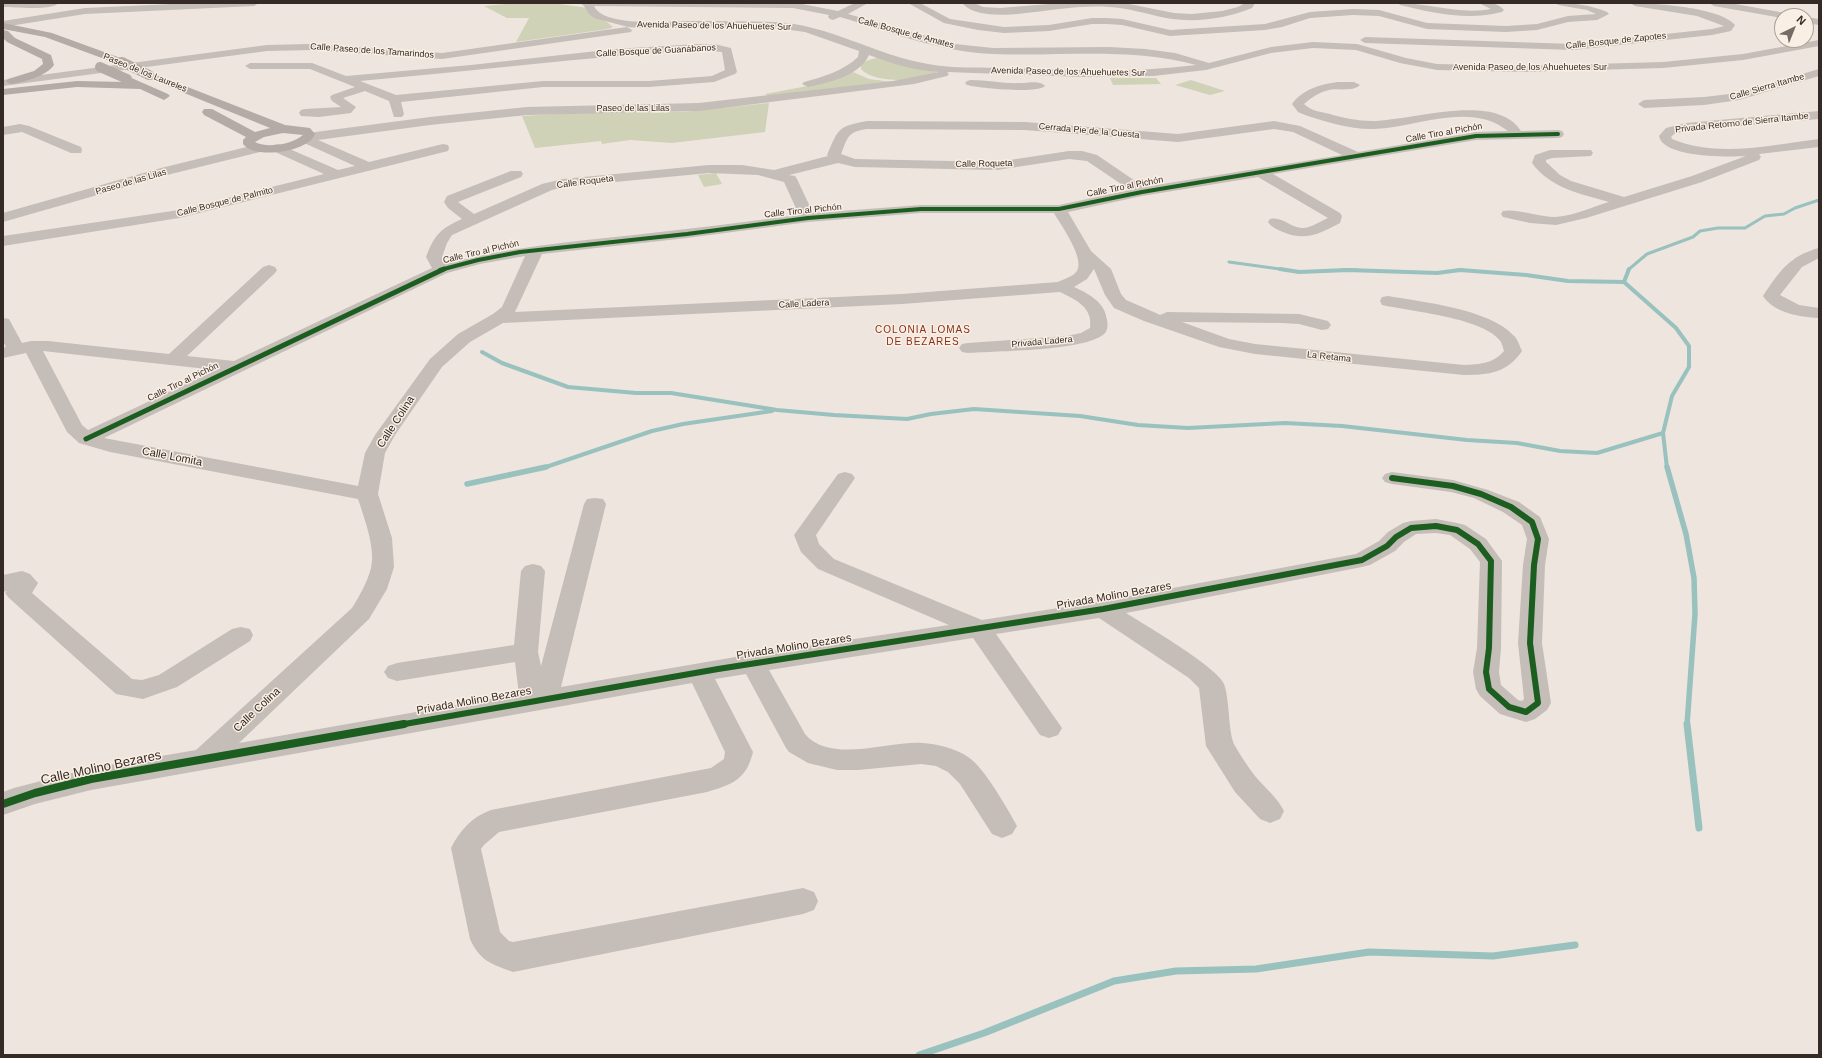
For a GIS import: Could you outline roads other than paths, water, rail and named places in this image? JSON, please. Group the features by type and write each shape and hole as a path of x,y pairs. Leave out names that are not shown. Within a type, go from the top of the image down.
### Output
{"main road":[{"path":"23,28 30,22 42,17"},
{"name":"Paseo de los Laureles","path":"3,29 23,28 44,34 122,62 149,75 283,129"},
{"path":"3,29 53,50"},
{"path":"3,29 12,40 47,57 50,61 50,65 45,70 6,83"},
{"name":"Paseo de los Laureles","path":"86,62 178,101"},
{"path":"3,92 71,84 97,83 140,86"},
{"name":"Paseo de los Laureles","path":"193,107 215,115 254,142"},
{"path":"215,115 235,109"},
{"path":"254,142 267,132 283,129 305,135"},
{"path":"254,142 278,148 295,144 305,135"}],"street":[{"path":"3,4 29,5 56,3"},
{"path":"3,29 42,17 110,9 254,3"},
{"name":"Calle Bosque de Amates","path":"585,3 793,5 839,14 954,47 993,51 1109,50 1145,52 1175,56 1206,64"},
{"name":"Avenida Paseo de los Ahuehuetes Sur","path":"588,3 592,12 597,16 610,21 635,24 658,26 689,24 817,25 863,49 918,62 950,66 1109,71 1165,69 1206,64"},
{"path":"817,25 863,3"},
{"path":"913,3 947,21 978,27 1004,30 1034,29 1092,21 1107,21 1122,22 1170,33 1265,27 1278,25 1310,15 1353,12 1379,13 1416,24 1441,27 1506,29 1537,27 1568,19 1597,17 1604,14 1589,8 1561,3"},
{"path":"967,3 977,8 1003,11 1078,4 1109,4 1186,18 1208,16 1243,9 1249,6 1250,3"},
{"path":"1403,3 1464,12 1490,12 1499,10 1496,6 1484,3"},
{"name":"Calle Bosque de Zapotes","path":"1380,47 1402,42 1574,47 1712,32 1727,29 1730,25 1724,21 1710,17 1635,3"},
{"path":"1714,3 1774,14"},
{"name":"Avenida Paseo de los Ahuehuetes Sur","path":"600,4 603,11 610,16 635,24 778,22 817,25 882,54 912,65 954,77 1169,72 1206,64 1254,48 1309,42 1380,47 1410,58 1446,64 1628,63 1734,53 1774,46"},
{"path":"1317,4 1339,13 1352,21"},
{"name":"Calle Paseo de los Tamarindos","path":"6,83 283,46 418,56 468,53 596,33 635,24 658,26"},
{"path":"1352,45 1364,34 1380,47"},
{"name":"Avenida Paseo de los Ahuehuetes Sur","path":"1380,47 1404,61 1437,66 1482,69 1532,69 1663,66 1743,56 1819,43"},
{"name":"Calle Bosque de Guanábanos","path":"345,79 471,68 615,52 698,47 714,47 727,50 731,72 714,79 649,84 543,84 438,93 394,100"},
{"path":"863,49 865,55 860,68 888,80 914,81"},
{"path":"367,52 354,62 418,56"},
{"name":"Paseo de las Lilas","path":"305,135 540,104 684,102 734,98 810,84 860,68 882,54"},
{"path":"250,66 312,66 336,63"},
{"path":"312,66 394,100 399,122"},
{"name":"Calle Sierra Itambe","path":"1644,104 1704,101 1739,96 1819,72"},
{"name":"Paseo de las Lilas","path":"399,122 545,110 699,107 914,81 935,76 954,77"},
{"path":"954,77 964,83 982,83 1003,86 1050,86"},
{"path":"1354,85 1330,86 1322,88 1298,104 1301,108 1308,112 1344,122 1372,125 1447,114 1474,114 1502,121 1515,131 1513,134"},
{"path":"305,113 347,110 350,107 336,99 336,97 366,88"},
{"name":"Privada Retorno de Sierra Itambe","path":"1775,148 1728,153 1693,151 1676,147 1666,141 1665,136 1670,131 1686,127 1819,115"},
{"name":"Cerrada Pie de la Cuesta","path":"838,160 834,155 844,132 851,128 867,125 1025,126 1178,138 1274,125 1296,129 1358,157"},
{"path":"3,131 20,128 25,129 76,150"},
{"name":"Calle Tiro al Pichón","path":"86,439 441,270 501,255 687,234 808,218 922,209 1059,210 1142,192 1476,136 1558,134"},
{"path":"305,135 366,166"},
{"name":"Paseo de las Lilas","path":"3,208 254,142"},
{"name":"Paseo de las Lilas","path":"3,218 166,171 254,142"},
{"path":"1508,214 1530,219 1556,221 1581,215 1704,177 1775,148 1819,143"},
{"path":"278,148 336,174"},
{"name":"Calle Bosque de Palmito","path":"3,242 179,214 366,166 444,148"},
{"path":"1586,152 1550,154 1540,158 1539,163 1545,171 1556,179 1583,190 1623,201"},
{"name":"Calle Roqueta","path":"441,270 434,257 439,243 447,232 472,219 547,187 563,183 716,168 747,169 776,174 814,163 838,160 854,162 997,166 1069,155 1082,155 1092,158 1142,192"},
{"path":"1262,173 1336,216 1335,220 1307,233 1299,234 1275,222"},
{"path":"472,219 453,205 451,202 452,199 516,174"},
{"path":"776,174 790,179 808,218"},
{"name":"La Retama","path":"1059,210 1085,254 1103,269 1113,295 1120,304 1150,317 1225,343 1255,349 1464,370 1479,370 1493,367 1506,360 1513,350 1508,339 1496,329 1478,321 1455,314 1388,301"},
{"name":"Calle Colina","path":"204,759 361,613 375,589 383,567 381,538 367,494 376,454 385,435 436,363 464,338 499,318 509,309 536,250"},
{"path":"1819,253 1811,254 1796,263 1771,296 1779,304 1803,312 1819,313"},
{"name":"Calle Ladera","path":"499,318 902,299 1062,287 1081,276 1086,269 1085,254"},
{"path":"172,360 269,270"},
{"name":"Privada Ladera","path":"968,348 1067,341 1086,337 1098,330 1100,321 1098,310 1085,298 1062,287"},
{"path":"1150,317 1282,318 1299,319 1322,325"},
{"name":"Calle Lomita","path":"3,323 17,349 74,428 86,439 110,446 367,494"},
{"name":"Calle Tiro al Pichón","path":"17,349 48,346 234,368"},
{"path":"845,478 805,536 809,547 826,564 979,628 1049,728"},
{"name":"Privada Molino Bezares","path":"204,759 699,672 1103,609 1362,560 1387,546 1396,537 1411,528 1436,526 1457,530 1478,544 1491,561 1489,648 1486,672 1489,690 1508,707 1526,712 1538,703 1530,643 1534,564 1538,538 1532,522 1511,506 1481,494 1453,486 1392,478"},
{"name":"Privada Molino Bezares","path":"539,700 595,504"},
{"path":"533,571 526,652 539,700"},
{"path":"8,591 125,687 143,690 168,681 240,635"},
{"path":"1103,609 1198,672 1211,684 1215,702 1220,746 1245,784 1270,811"},
{"path":"397,672 526,652"},
{"path":"752,664 798,744 814,755 837,761 919,754 939,756 958,765 973,782 1002,826"},
{"path":"699,672 739,752 736,765 721,776 707,781 491,822 474,836 466,848 486,939 498,952 513,957 803,901"},
{"name":"Calle Molino Bezares","path":"3,804 40,791 91,779 204,759"}],"waterway":[{"path":"1629,269 1647,254 1693,237 1700,231 1718,228 1745,228 1765,216 1784,214 1795,208 1819,200"},
{"path":"1229,262 1282,269"},
{"path":"1282,269 1287,270"},
{"path":"1282,269 1299,272 1348,270"},
{"path":"1624,282 1629,269"},
{"path":"1341,270 1348,270"},
{"path":"1348,270 1357,270"},
{"path":"1348,270 1437,273 1460,270"},
{"path":"1460,270 1526,275 1568,281 1624,282"},
{"path":"1624,282 1676,328 1689,346 1689,367 1672,396 1663,433"},
{"path":"482,352 502,363 568,387 636,393 671,393 777,410 834,415 907,419 931,414 974,409 1080,416 1138,425 1188,428 1285,423 1342,426 1467,440 1517,443 1560,451 1597,453 1663,433"},
{"path":"546,467 652,431 683,424 772,411"},
{"path":"1663,433 1667,468"},
{"path":"467,484 546,467"},
{"path":"1667,467 1686,534 1694,578 1695,614 1687,724"},
{"path":"1687,724 1699,828"},
{"path":"919,1055 984,1033 1114,981 1176,971 1256,969 1369,952 1493,956 1575,945"}],"district":[{"name":"COLONIA LOMAS DE BEZARES","path":"923,336"}]}
